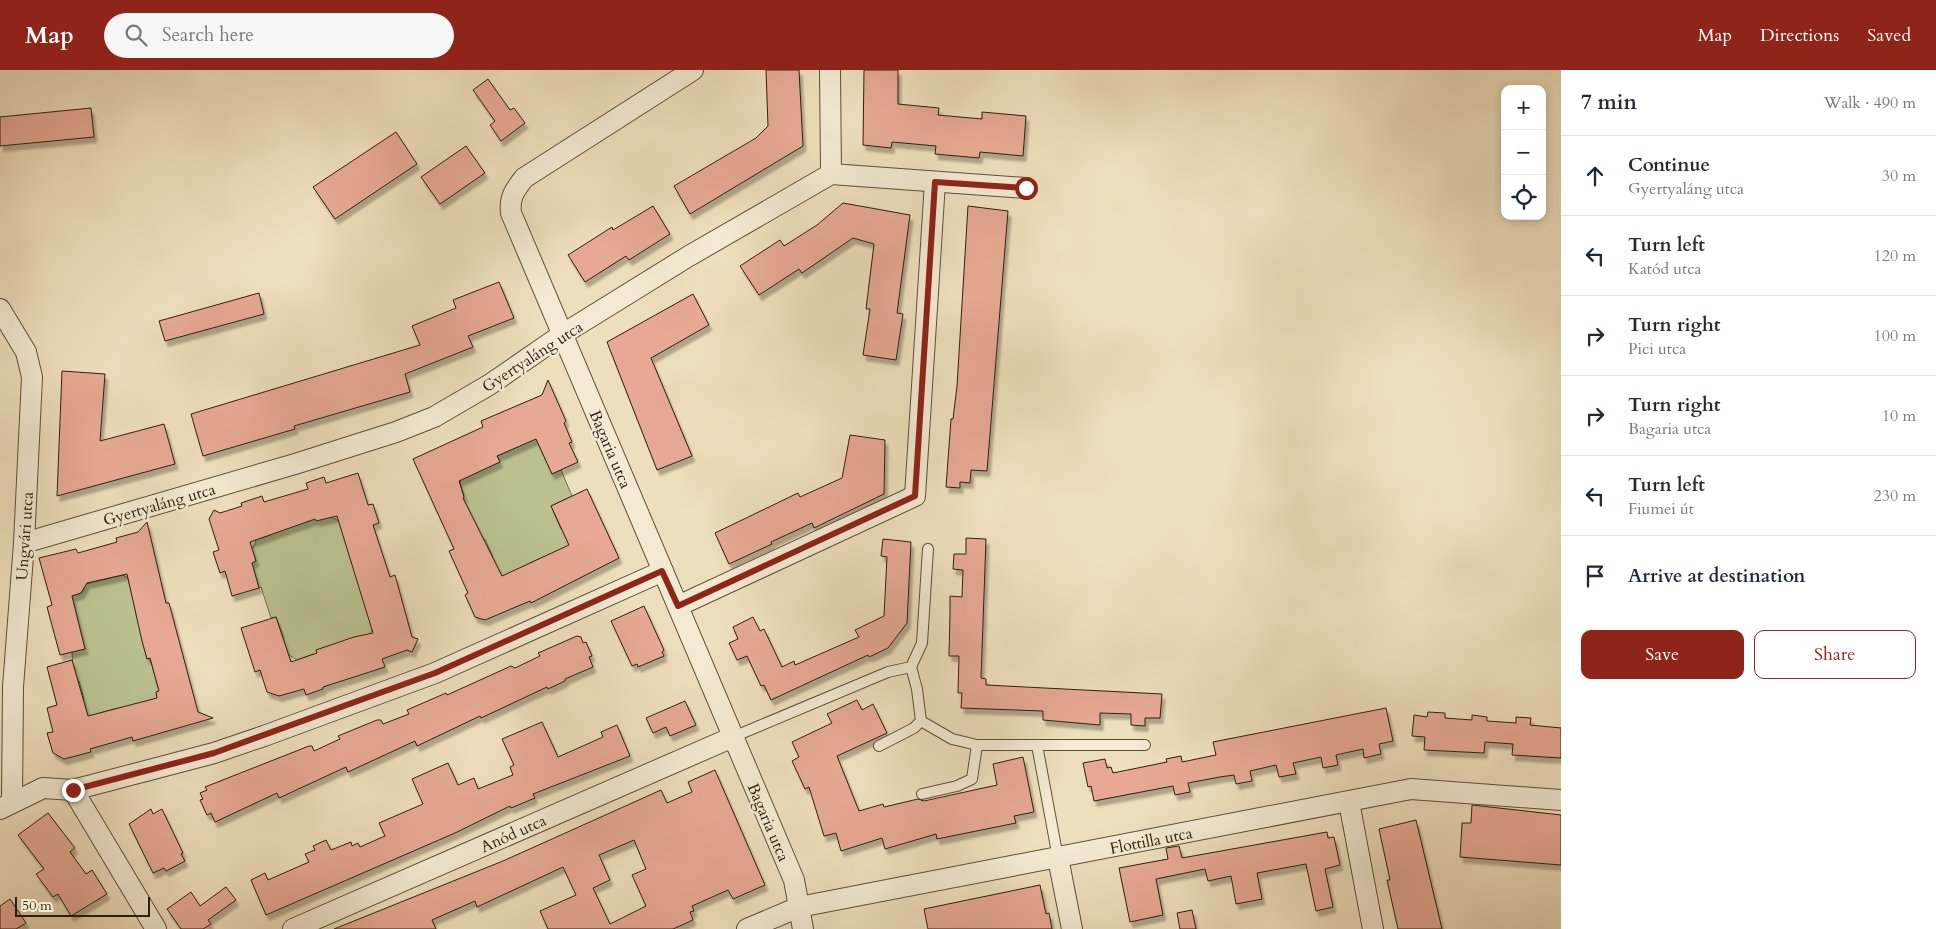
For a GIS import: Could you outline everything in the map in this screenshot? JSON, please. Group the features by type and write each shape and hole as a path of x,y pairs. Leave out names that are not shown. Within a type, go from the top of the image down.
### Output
{"street":[{"name":"Bagaria utca","path":"692,70 524,178 514,191 510,202 511,213 794,880 803,929"},
{"path":"830,70 831,174 1026,188"},
{"name":"Gyertyaláng utca","path":"24,543 201,493 434,417 489,385 563,334 690,256 831,174"},
{"path":"678,606 915,496 935,182"},
{"name":"Ungvári utca","path":"0,309 26,352 32,377 24,543 6,806"},
{"path":"6,806 43,788 73,790 214,753 417,680 662,571"},
{"path":"0,665 13,687"},
{"name":"Anód utca","path":"293,929 733,737"},
{"name":"Flottilla utca","path":"747,929 799,907 1410,789 1561,800"},
{"path":"73,790 156,929"},
{"path":"1349,802 1373,929"},
{"path":"1058,858 1072,929"}],"lane":[{"path":"921,722 917,689 911,667 922,643 928,549"},
{"path":"733,737 888,672 911,667"},
{"path":"921,722 952,739 977,745 1145,745"},
{"path":"879,746 914,728 921,722"},
{"path":"922,794 957,786 972,779 977,745"},
{"path":"1037,745 1058,858"}],"green space":[{"path":"529,437 539,440 552,474 561,470 572,496 551,506 561,529 569,525 572,550 536,560 505,580 490,559 493,557 485,539 480,541 463,498 460,483 463,476 500,462 497,456 515,448"},
{"path":"308,516 331,517 341,522 373,628 370,634 316,650 318,656 313,654 297,660 284,652 283,636 276,617 271,618 261,587 259,588 251,563 256,561 252,549 256,542 252,533 259,539 271,535 269,529 276,532 309,521"},
{"path":"123,575 128,578 147,659 150,658 159,691 156,693 159,703 120,713 118,708 99,713 100,717 87,721 74,702 84,699 79,681 74,682 72,652 84,648 72,596 82,593 86,584"}],"building":[{"path":"766,70 799,70 803,146 690,214 674,186 756,138 768,126"},
{"path":"864,70 898,70 898,104 939,108 938,115 982,119 982,112 1026,116 1023,156 980,152 979,158 935,154 936,146 892,142 891,148 863,145"},
{"path":"488,79 510,110 514,108 525,123 501,141 490,125 495,121 473,90"},
{"path":"91,108 94,137 0,146 0,117"},
{"path":"396,132 417,164 335,219 313,187"},
{"path":"466,146 485,173 440,204 421,177"},
{"path":"843,203 910,215 897,313 903,314 896,360 863,355 870,309 866,309 874,244 853,238 802,273 799,269 759,295 740,266 780,240 784,246 817,225"},
{"path":"653,206 670,234 629,260 626,256 585,282 568,255 612,227 613,230"},
{"path":"968,206 1008,211 987,471 971,470 970,483 960,482 960,488 946,487 951,419 953,419 957,386"},
{"path":"499,282 514,318 468,336 473,347 405,374 410,392 294,426 295,429 203,456 191,414 420,345 412,326 456,308 453,300"},
{"path":"259,293 264,314 165,341 159,321"},
{"path":"693,294 709,325 651,358 692,456 657,470 607,342"},
{"path":"62,371 105,374 100,441 164,424 175,464 57,496"},
{"path":"548,380 566,421 564,423 572,442 569,443 578,462 552,474 536,439 497,456 500,462 459,481 463,498 502,576 569,545 551,506 587,489 619,558 531,603 530,601 485,620 475,617 465,595 468,593 449,551 454,549 413,459 483,427 481,421 542,395"},
{"path":"850,435 885,440 884,494 814,528 812,523 729,564 715,533 798,493 800,497 842,478"},
{"path":"358,473 368,505 373,504 379,523 373,525 390,577 395,575 412,637 418,639 412,652 407,650 382,659 385,667 323,687 323,689 306,695 304,689 279,696 267,692 260,670 255,672 241,628 276,617 291,662 317,653 316,650 354,637 373,633 337,516 316,521 315,519 250,542 256,561 252,563 259,588 232,596 225,571 220,573 213,552 219,550 209,519 214,510 220,513 242,506 241,503 262,496 264,502 308,489 306,483 324,477 326,483"},
{"path":"147,522 166,603 169,603 198,712 213,718 133,741 132,737 90,749 91,752 64,759 53,753 47,733 53,732 47,708 57,705 47,667 72,660 88,716 157,698 156,692 159,691 150,658 147,659 142,641 127,574 87,583 81,593 72,596 85,649 60,655 47,607 52,605 39,558 76,549 78,553 117,542 116,538 138,532"},
{"path":"966,538 986,539 981,678 986,679 986,685 1162,694 1160,718 1145,718 1145,726 1131,725 1131,714 1100,713 1100,725 1043,720 1043,711 961,708 962,693 958,693 959,656 949,656 950,596 962,597 963,570 953,569 954,554 966,554"},
{"path":"883,539 911,542 907,623 888,648 869,657 868,655 771,700 764,685 761,686 747,656 737,660 729,643 738,639 733,627 753,617 760,631 764,629 782,667 794,661 795,665 859,637 855,630 884,616 887,557 881,556"},
{"path":"644,606 664,650 662,652 664,656 638,667 637,664 632,666 611,621"},
{"path":"577,636 581,637 583,643 586,642 592,656 589,657 593,667 565,679 565,681 548,689 547,687 481,718 480,716 417,746 415,741 348,772 346,767 279,798 277,793 215,822 211,813 207,815 200,800 203,799 200,793 207,790 205,787 309,746 312,746 314,751 340,739 338,736 377,720 381,720 383,724 409,714 407,710 446,693 447,695 511,666 515,668 540,656 538,653"},
{"path":"857,700 862,710 873,704 887,733 837,756 859,811 883,804 884,807 918,799 924,801 997,785 993,764 1023,757 1034,812 1014,816 1016,823 937,839 936,834 885,849 882,838 841,851 836,833 824,836 809,787 805,789 792,761 799,757 792,742 832,723 827,714"},
{"path":"685,701 696,725 670,736 666,727 653,733 646,718"},
{"path":"1386,708 1393,741 1379,744 1381,754 1364,758 1363,749 1336,755 1338,765 1323,768 1321,757 1293,763 1296,774 1279,777 1276,765 1250,771 1252,781 1236,784 1234,775 1220,777 1188,783 1190,792 1175,795 1173,786 1094,801 1091,786 1088,787 1083,763 1105,759 1107,768 1111,767 1113,773 1167,762 1166,759 1181,756 1182,762 1216,755 1213,742"},
{"path":"1428,712 1445,713 1445,718 1472,720 1472,715 1487,717 1487,721 1516,723 1516,717 1531,718 1530,725 1561,728 1561,758 1512,755 1513,744 1485,742 1484,753 1424,750 1425,737 1412,736 1414,715 1427,717"},
{"path":"542,722 558,757 603,737 601,732 617,725 630,756 533,794 535,798 511,808 510,806 455,833 266,915 251,880 265,873 268,880 309,862 305,854 315,850 313,846 326,840 331,850 351,842 352,846 358,843 360,847 385,836 379,823 423,804 412,779 448,763 458,785 474,778 478,789 513,775 510,767 514,765 502,739"},
{"path":"715,770 765,885 733,899 728,890 692,906 694,911 690,912 693,920 673,929 548,929 540,911 576,895 563,867 477,907 475,901 432,920 436,929 334,929 503,861 661,790 667,803 692,792 688,782","holes":["634,840 646,869 632,875 646,906 610,924 593,888 610,880 599,855"]},
{"path":"1472,805 1561,815 1561,865 1460,857 1462,823 1471,823"},
{"path":"151,809 153,814 162,809 185,861 166,871 164,868 153,873 129,824"},
{"path":"48,813 75,848 70,852 86,874 92,870 107,894 71,916 58,894 53,897 36,874 44,869 18,835"},
{"path":"1416,820 1442,929 1398,929 1387,880 1390,880 1379,829"},
{"path":"1327,832 1328,838 1334,837 1340,865 1325,869 1333,907 1316,911 1306,864 1257,873 1262,899 1236,904 1231,876 1208,881 1205,869 1156,879 1163,915 1130,922 1119,868 1168,859 1166,848 1179,846 1182,858"},
{"path":"1040,885 1046,914 1049,913 1052,929 928,929 924,909"},
{"path":"226,887 236,900 208,920 211,924 203,929 181,929 167,909 191,892 200,906"},
{"path":"10,899 26,923 16,929 0,929 0,906"},
{"path":"1192,910 1196,929 1180,929 1177,913"}],"route":[{"path":"73,790 214,753 435,673 662,571 678,606 915,496 935,182 1026,188"}]}
